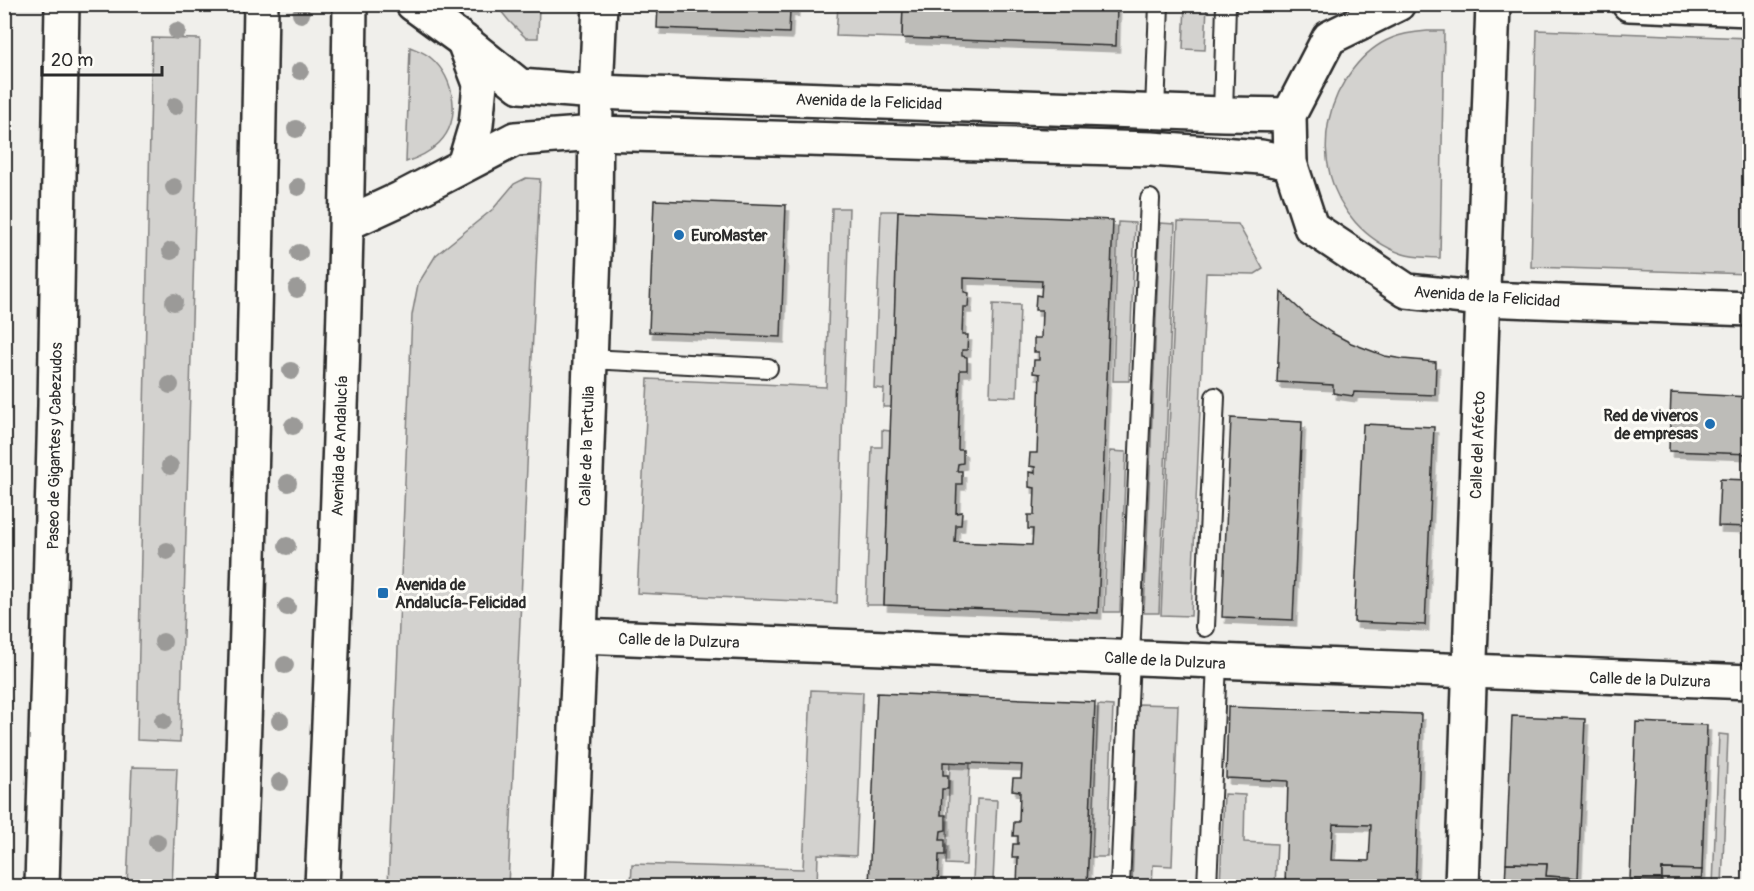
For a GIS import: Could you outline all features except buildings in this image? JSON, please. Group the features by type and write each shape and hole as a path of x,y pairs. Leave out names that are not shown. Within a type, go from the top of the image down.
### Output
{"street":[{"name":"Paseo de Gigantes y Cabezudos","path":"42,886 55,406 62,4"},
{"path":"238,886 245,725 261,4"},
{"name":"Avenida de Andalucía","path":"322,886 335,591 342,328 348,223 351,4"},
{"name":"Avenida de la Felicidad","path":"412,4 464,41 520,86 596,93 1289,115"},
{"name":"Calle de la Tertulia","path":"568,886 595,225 596,93 600,4"},
{"name":"Avenida de la Felicidad","path":"1398,4 1329,38 1289,115 1290,162 1311,227 1407,291 1483,298 1749,309"},
{"name":"Calle del Afécto","path":"1462,886 1493,4"},
{"path":"1629,4 1749,9"},
{"path":"464,41 480,84 476,124 464,165"},
{"path":"348,223 400,199 515,139 596,133 1152,149 1261,157 1290,162"},
{"name":"Calle de la Dulzura","path":"580,636 1129,657 1217,663 1469,673 1749,682"}],"lane":[{"path":"1155,111 1159,4"},
{"path":"1223,114 1226,4"},
{"path":"1120,886 1150,200"},
{"path":"589,359 768,368"},
{"path":"1205,627 1215,397"},
{"path":"1207,886 1217,663"}],"shaded area":[{"path":"496,5 539,5 538,38 526,38"},
{"path":"838,5 903,5 902,38 836,36"},
{"path":"1185,5 1207,5 1205,50 1183,49"},
{"path":"1537,30 1749,38 1749,274 1531,267"},
{"path":"1444,31 1440,258 1403,254 1376,241 1355,222 1340,200 1330,175 1326,148 1329,121 1338,94 1357,64 1371,51 1396,36"},
{"path":"152,38 200,39 180,742 137,740"},
{"path":"410,47 431,58 446,76 453,99 453,111 451,123 439,143 424,154 406,162"},
{"path":"526,178 540,179 508,886 388,886 412,315 418,284 436,255 493,209 514,184"},
{"path":"832,208 849,208 837,603 637,593 648,379 826,387"},
{"path":"881,211 898,211 892,407 883,407 884,389 874,388"},
{"path":"1118,222 1135,223 1129,381 1113,381"},
{"path":"1178,222 1238,224 1263,269 1255,274 1206,273 1191,616 1161,615"},
{"path":"1160,223 1175,224 1159,613 1144,613"},
{"path":"993,304 1020,305 1017,397 990,396"},
{"path":"882,430 890,431 884,605 866,605 872,447 882,447"},
{"path":"1110,451 1126,452 1120,612 1104,612"},
{"path":"811,690 863,692 856,856 818,854 817,886 631,886 632,864 803,869"},
{"path":"1138,704 1178,705 1172,866 1153,865 1152,886 1132,886"},
{"path":"1098,705 1113,706 1107,857 1092,857"},
{"path":"1719,734 1728,735 1722,886 1713,886"},
{"path":"950,762 970,763 966,865 946,864"},
{"path":"132,767 177,768 172,886 127,886"},
{"path":"1224,794 1245,795 1244,842 1277,844 1275,886 1220,886"},
{"path":"977,799 997,800 993,881 973,880"}],"place":[{"name":"EuroMaster","path":"679,235"},
{"name":"Red de viveros de empresas","path":"1710,424"},
{"name":"Avenida de Andalucía-Felicidad","path":"383,593"}]}
